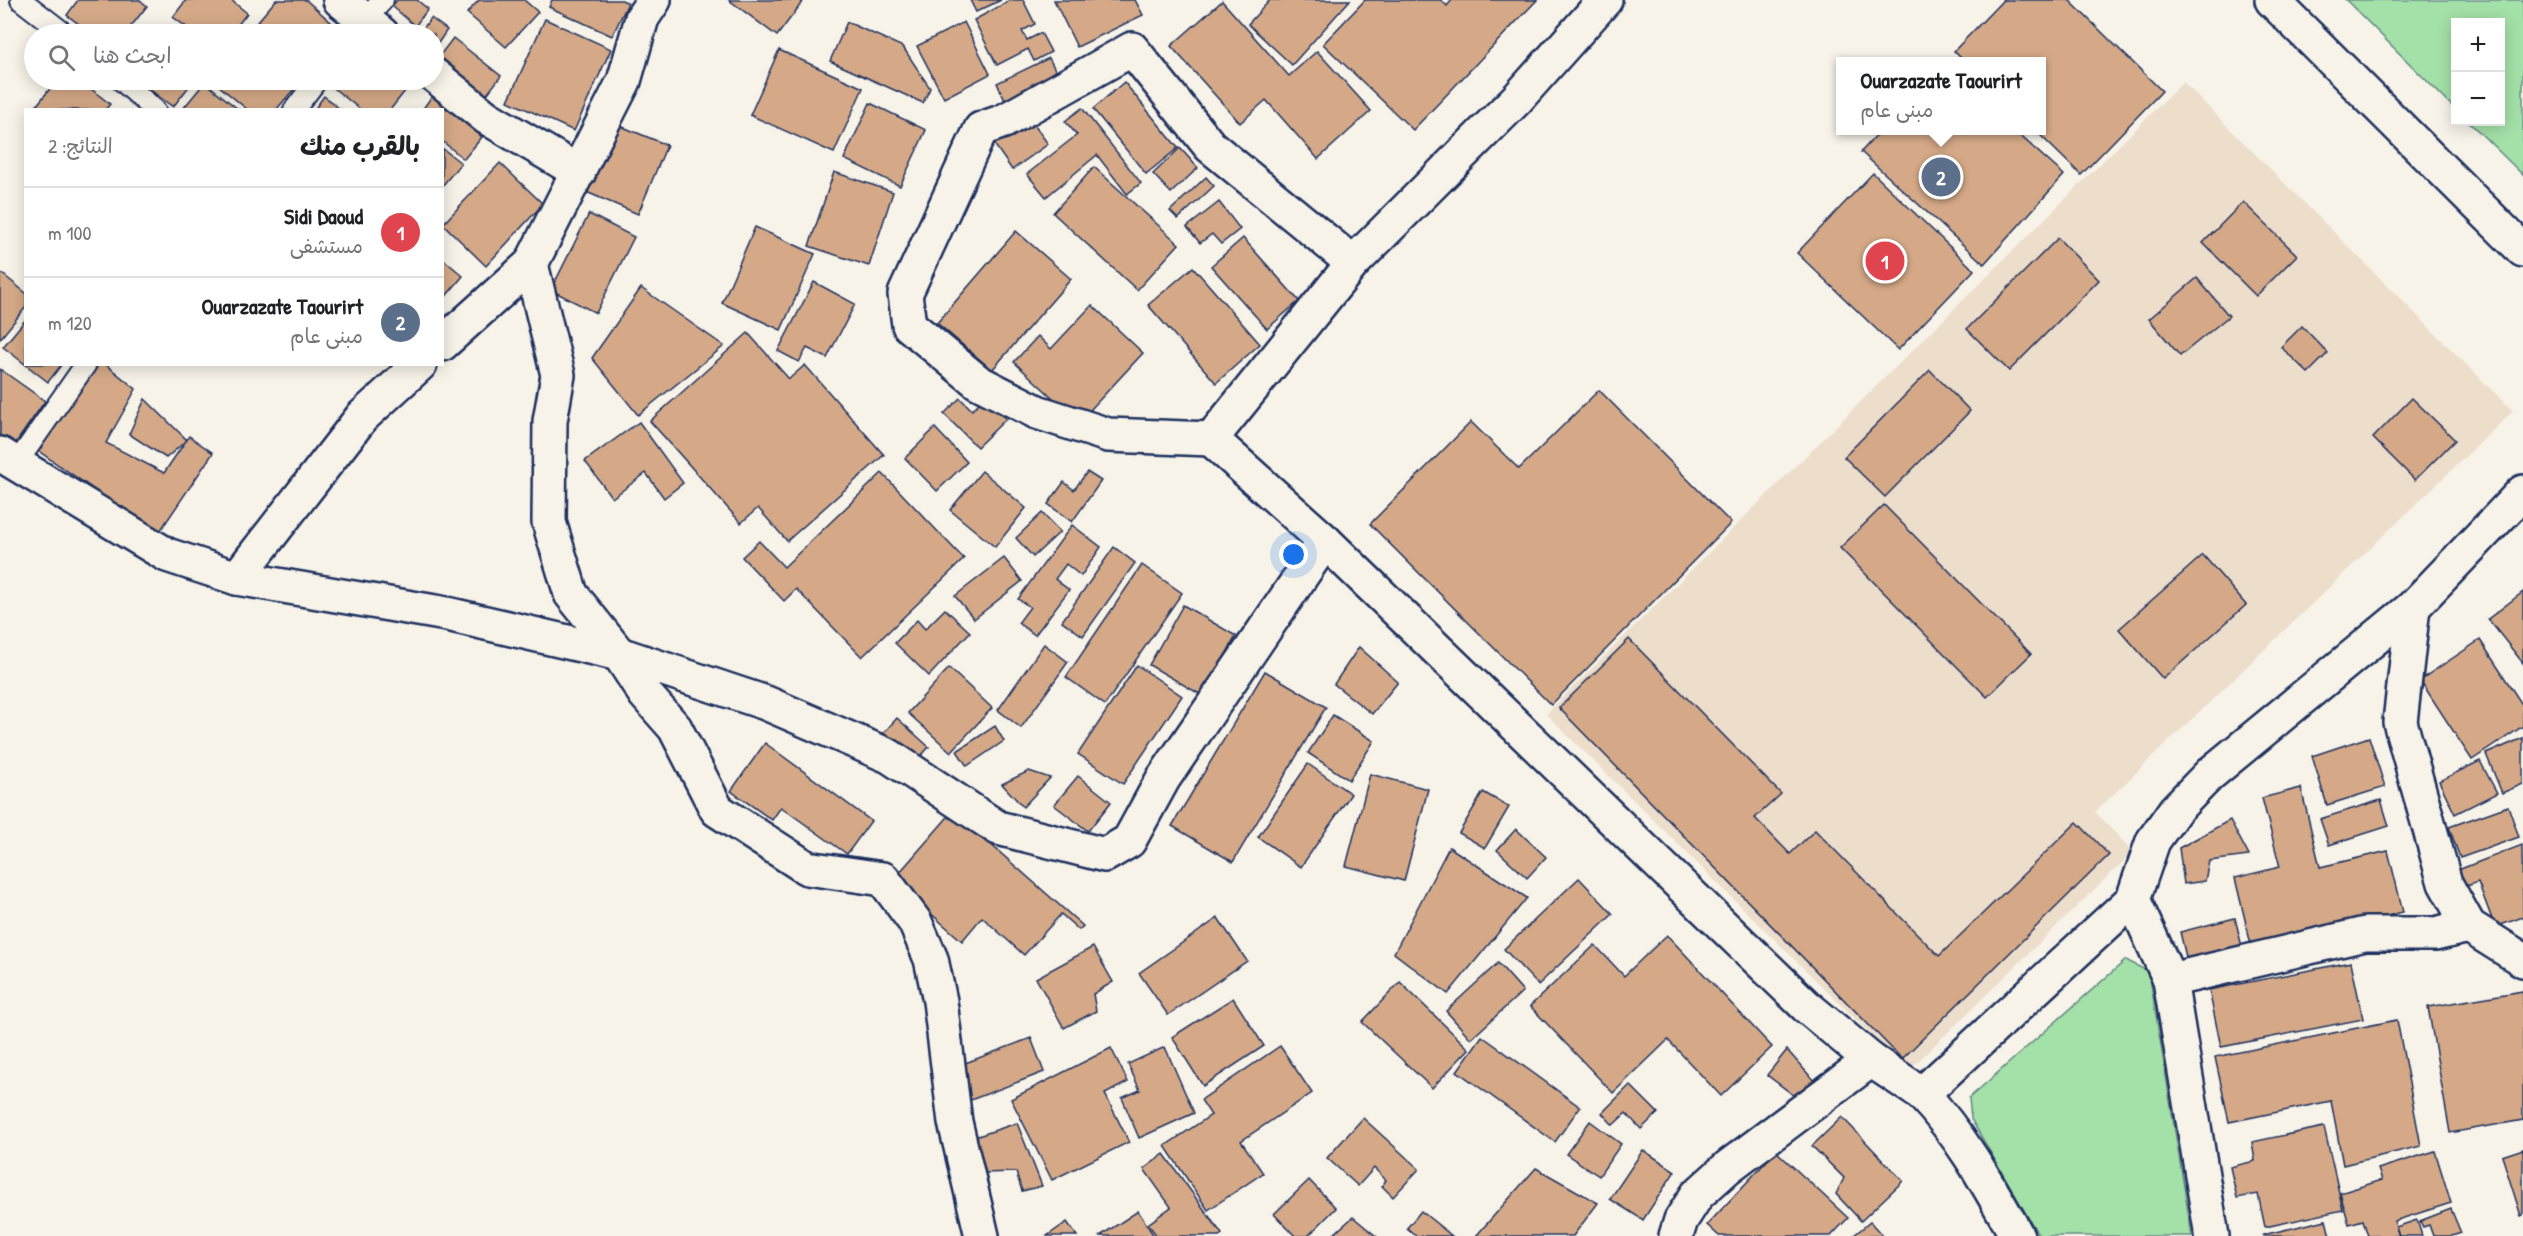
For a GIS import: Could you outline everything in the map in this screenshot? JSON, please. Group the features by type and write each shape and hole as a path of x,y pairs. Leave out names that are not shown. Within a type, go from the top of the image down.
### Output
{"street":[{"path":"444,342 531,264 624,81 642,18 654,0"},
{"path":"1211,439 1353,263 1516,99 1605,0"},
{"path":"2272,0 2523,250"},
{"path":"1353,263 1210,146 1132,49 1004,121 981,129 904,294 909,325 978,382 1037,412 1108,435 1211,439 1325,541 1806,1006 1871,1060 1922,1094 1944,1117 1965,1147 1987,1181 2017,1236"},
{"path":"444,83 486,117 579,172"},
{"path":"531,264 558,375 550,421 549,522 571,594 619,654 645,694 675,728 717,810 807,868 883,879 915,922 932,959 940,1001 955,1122 982,1236"},
{"path":"237,578 362,417 418,366"},
{"path":"8,459 167,555 237,578 447,615 619,654 766,704 889,756 998,828 1105,855 1129,841 1163,779 1325,541"},
{"path":"1922,1094 2133,899 2153,841 2175,810 2210,774 2413,607 2523,492"},
{"path":"2413,607 2400,722 2445,883 2469,926 2523,960"},
{"path":"2133,899 2170,980 2212,1236"},
{"path":"2170,980 2365,934 2435,934 2469,926"},
{"path":"1676,1236 1681,1220 1697,1195 1728,1167 1871,1060"}],"lane":[{"path":"21,0 52,24"},
{"path":"132,90 153,108"},
{"path":"296,108 309,90"},
{"path":"8,459 84,366"}],"shaded area":[{"path":"2183,82 2513,411 2095,812 2133,852 1908,1071 1546,714"}],"green space":[{"path":"2346,0 2523,0 2523,175 2473,126 2505,126 2505,18 2451,18 2451,105"},
{"path":"2126,960 2149,972 2192,1236 2039,1236 1971,1119 1969,1098"}],"building":[{"path":"78,0 140,0 147,6 133,24 79,24 67,15"},
{"path":"186,0 231,0 247,13 239,24 182,24 173,17"},
{"path":"276,0 306,0 333,24 256,24"},
{"path":"397,0 417,0 428,9 417,24 413,24 392,6"},
{"path":"479,0 524,0 538,12 506,47 467,13"},
{"path":"552,0 622,0 628,3 612,36 549,7"},
{"path":"729,0 804,0 777,36"},
{"path":"970,0 1001,0 976,12"},
{"path":"1011,0 1023,0 1035,24 1022,31 1027,40 1041,33 1051,52 1034,61 1028,49 997,65 974,20"},
{"path":"1054,0 1135,0 1143,15 1077,47"},
{"path":"1270,0 1350,0 1292,65 1248,24"},
{"path":"1365,0 1441,0 1447,6 1452,0 1537,0 1413,130 1323,44"},
{"path":"2003,0 2069,0 2162,91 2081,175 2040,135 2046,135 2046,57 1960,57 1954,51"},
{"path":"1222,1 1289,76 1317,51 1371,111 1318,159 1266,100 1240,123 1171,46"},
{"path":"431,18 439,24 426,24"},
{"path":"545,19 611,49 574,131 508,101"},
{"path":"847,22 903,47 930,88 923,103 830,61"},
{"path":"964,22 990,74 944,98 917,46"},
{"path":"453,38 501,76 482,101 444,71 444,50"},
{"path":"779,50 863,88 834,153 750,115"},
{"path":"1049,58 1061,81 1008,107 997,83"},
{"path":"1124,82 1178,148 1146,174 1093,109"},
{"path":"49,90 92,90 110,104 107,108 41,108 37,105"},
{"path":"150,90 186,90 173,107"},
{"path":"198,90 215,90 237,108 184,108"},
{"path":"224,90 293,90 278,108 246,108"},
{"path":"336,90 406,90 392,108 358,108"},
{"path":"324,96 339,108 315,108"},
{"path":"432,96 482,137 464,159 444,143 444,108 423,108"},
{"path":"870,103 926,130 900,186 844,159"},
{"path":"1082,108 1141,183 1127,194 1097,155 1046,197 1027,174 1077,135 1065,121"},
{"path":"1030,119 1048,144 1012,170 994,144"},
{"path":"613,123 667,145 638,214 584,191"},
{"path":"1876,135 2020,135 2064,175 1984,264 1861,152"},
{"path":"1180,148 1198,168 1171,193 1153,174"},
{"path":"444,150 461,163 444,184"},
{"path":"500,163 543,204 486,266 444,223"},
{"path":"1094,167 1179,244 1137,290 1053,213"},
{"path":"834,172 893,192 869,266 809,246"},
{"path":"1873,173 1974,270 1898,350 1797,253"},
{"path":"1206,177 1214,186 1178,219 1170,211"},
{"path":"1219,202 1240,229 1221,244 1212,234 1200,243 1187,227"},
{"path":"2243,202 2297,255 2256,296 2203,243"},
{"path":"589,214 634,237 596,313 551,290"},
{"path":"755,227 815,254 781,330 722,303"},
{"path":"1016,231 1071,279 992,370 937,323"},
{"path":"1243,238 1299,301 1267,329 1211,266"},
{"path":"2058,238 2099,280 2009,371 1967,329"},
{"path":"444,260 463,276 444,299"},
{"path":"1193,267 1260,344 1216,383 1148,305"},
{"path":"0,272 24,291 24,309 0,339"},
{"path":"2197,278 2229,316 2180,356 2149,319"},
{"path":"814,282 855,304 827,358 807,348 799,362 778,351"},
{"path":"641,288 724,346 638,415 592,358"},
{"path":"1092,305 1143,353 1079,422 1014,362 1038,336 1051,349"},
{"path":"24,321 24,363 3,347"},
{"path":"2302,326 2328,353 2308,373 2281,347"},
{"path":"748,333 789,379 805,365 884,455 787,541 758,508 741,523 650,421"},
{"path":"27,366 60,366 48,382"},
{"path":"95,366 107,366 136,389 106,443 164,473 189,436 213,453 158,534 37,450"},
{"path":"0,369 45,401 13,447 0,437"},
{"path":"1930,370 1970,411 1885,497 1844,457"},
{"path":"1599,390 1731,523 1551,705 1370,524 1471,422 1519,469"},
{"path":"985,397 1006,419 977,447 944,414 960,398 972,410"},
{"path":"2412,398 2455,440 2415,480 2373,438"},
{"path":"145,399 187,440 166,458 129,434"},
{"path":"639,422 683,483 664,498 646,473 612,498 585,461"},
{"path":"935,428 967,462 937,491 905,458"},
{"path":"982,471 1026,508 995,547 950,510"},
{"path":"1087,472 1101,481 1072,522 1048,504 1064,482 1074,490"},
{"path":"882,473 964,559 862,657 796,589 784,601 742,557 759,541 784,567"},
{"path":"1884,505 2031,654 1987,697 1840,548"},
{"path":"1042,513 1060,532 1033,557 1016,538"},
{"path":"1072,525 1101,547 1081,576 1066,564 1055,579 1069,590 1035,635 1018,623 1030,607 1018,599"},
{"path":"1114,547 1135,563 1083,636 1062,621"},
{"path":"2203,555 2246,605 2163,679 2119,629"},
{"path":"1004,558 1022,581 974,619 955,596"},
{"path":"1142,565 1182,593 1105,705 1066,677"},
{"path":"2523,592 2523,663 2488,619"},
{"path":"1183,605 1236,636 1203,696 1149,665"},
{"path":"945,609 970,632 929,676 895,643 917,620 925,629"},
{"path":"1629,639 1781,794 1755,818 1790,854 1815,830 1939,956 2077,822 2109,855 1902,1059 1559,708"},
{"path":"2480,640 2523,706 2523,726 2472,760 2420,680"},
{"path":"1044,644 1068,662 1021,728 998,710"},
{"path":"1359,647 1398,682 1372,714 1334,684"},
{"path":"1137,665 1182,696 1123,784 1078,754"},
{"path":"949,668 992,708 951,752 908,713"},
{"path":"1265,671 1326,707 1233,862 1172,826"},
{"path":"1333,715 1374,741 1349,780 1308,753"},
{"path":"897,718 929,747 911,767 880,737"},
{"path":"995,726 1004,741 967,766 957,751"},
{"path":"2369,737 2385,787 2327,805 2312,756"},
{"path":"2523,738 2523,784 2502,793 2486,754"},
{"path":"765,743 871,821 847,854 781,807 772,820 731,791"},
{"path":"2480,761 2497,793 2455,814 2439,781"},
{"path":"1308,764 1351,794 1301,867 1258,837"},
{"path":"1029,771 1050,778 1023,807 1002,784"},
{"path":"1370,774 1428,789 1404,881 1346,866"},
{"path":"1078,776 1111,802 1088,831 1054,805"},
{"path":"2301,788 2320,867 2388,851 2403,912 2252,949 2235,878 2280,867 2262,798"},
{"path":"1483,792 1509,807 1485,848 1459,833"},
{"path":"2381,800 2389,826 2329,845 2320,819"},
{"path":"2508,806 2519,837 2460,858 2449,827"},
{"path":"953,811 1083,926 1079,930 1061,914 1024,955 982,917 962,941 893,880"},
{"path":"2230,820 2249,856 2209,861 2205,881 2184,884 2179,848"},
{"path":"1516,829 1546,857 1527,878 1497,850"},
{"path":"2522,845 2523,917 2495,927 2478,882 2464,887 2458,870"},
{"path":"1449,847 1527,898 1448,994 1394,953"},
{"path":"1579,878 1613,914 1538,985 1504,949"},
{"path":"1218,918 1247,961 1168,1015 1139,973"},
{"path":"2235,918 2243,951 2188,965 2180,932"},
{"path":"1667,935 1772,1047 1721,1096 1668,1040 1613,1093 1530,1006 1595,945 1624,976"},
{"path":"1093,947 1113,982 1093,994 1096,1011 1064,1028 1036,978"},
{"path":"2351,962 2363,1019 2221,1047 2209,990"},
{"path":"1498,963 1523,991 1471,1039 1446,1011"},
{"path":"1400,982 1469,1049 1432,1088 1362,1022"},
{"path":"2523,991 2523,1120 2450,1133 2428,1007"},
{"path":"1233,998 1264,1046 1203,1086 1172,1037"},
{"path":"2397,1020 2421,1146 2343,1165 2331,1101 2229,1122 2215,1057"},
{"path":"1482,1036 1580,1107 1555,1142 1457,1071"},
{"path":"1031,1038 1044,1072 968,1101 955,1067"},
{"path":"1280,1046 1312,1093 1241,1141 1263,1173 1208,1210 1165,1146 1211,1115 1201,1100"},
{"path":"1165,1047 1194,1113 1139,1138 1122,1098 1140,1090 1128,1064"},
{"path":"1111,1048 1128,1082 1105,1094 1129,1142 1052,1180 1011,1099"},
{"path":"1787,1050 1816,1083 1800,1100 1767,1075"},
{"path":"1630,1085 1658,1113 1641,1129 1626,1113 1613,1125 1602,1113"},
{"path":"1842,1117 1903,1181 1861,1221 1836,1194 1844,1178 1812,1146"},
{"path":"1363,1118 1419,1169 1393,1197 1382,1186 1386,1180 1374,1168 1358,1186 1327,1158"},
{"path":"1590,1121 1621,1144 1599,1176 1566,1154"},
{"path":"1017,1123 1042,1186 1022,1191 1016,1172 982,1173 975,1137"},
{"path":"2324,1127 2343,1210 2265,1227 2258,1194 2237,1198 2230,1167 2255,1161 2252,1142"},
{"path":"2523,1149 2523,1215 2521,1216 2502,1156"},
{"path":"1643,1150 1675,1171 1643,1220 1610,1199"},
{"path":"1776,1151 1848,1218 1831,1236 1719,1236 1707,1225"},
{"path":"2435,1151 2451,1203 2394,1221 2399,1236 2368,1236 2363,1220 2349,1224 2340,1193 2382,1180 2378,1169"},
{"path":"1164,1154 1222,1234 1219,1236 1157,1236 1148,1224 1171,1207 1144,1169"},
{"path":"1536,1168 1598,1203 1573,1236 1476,1236"},
{"path":"1309,1180 1336,1208 1308,1236 1295,1236 1274,1214"},
{"path":"2451,1209 2461,1233 2452,1236 2433,1236 2429,1225 2423,1227 2420,1221"},
{"path":"1138,1211 1154,1236 1100,1236"},
{"path":"1421,1211 1452,1236 1416,1236 1407,1228"},
{"path":"1353,1217 1376,1236 1336,1236 1334,1234"},
{"path":"2326,1220 2330,1236 2263,1235"},
{"path":"2417,1220 2422,1236 2399,1236 2396,1227"},
{"path":"1067,1222 1077,1236 1047,1236"},
{"path":"1870,1222 1883,1236 1853,1236"}],"place":[{"name":"Ouarzazate Taourirt","path":"1941,177"},
{"name":"Sidi Daoud","path":"1885,261"}]}
